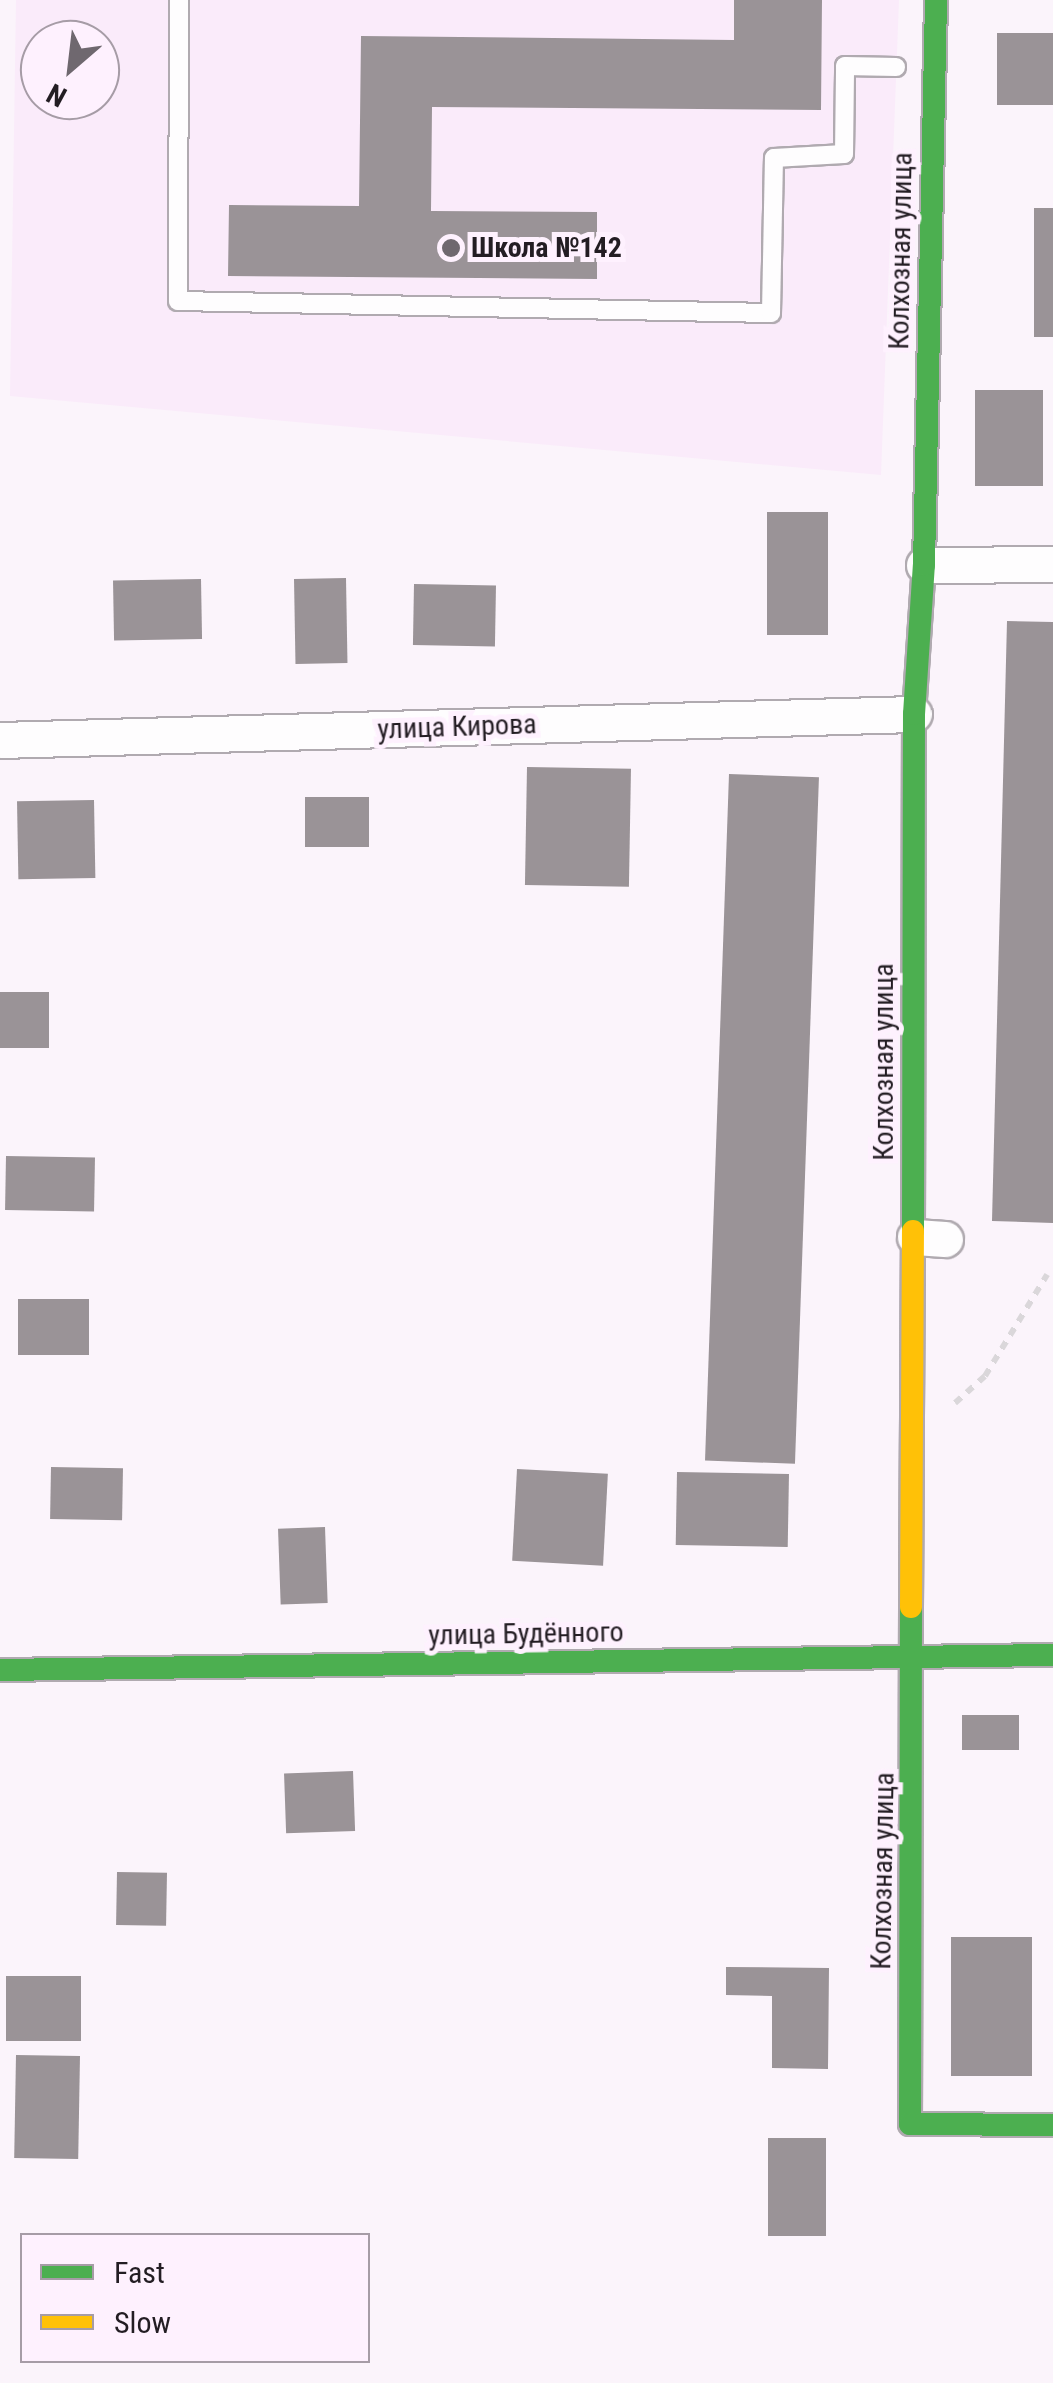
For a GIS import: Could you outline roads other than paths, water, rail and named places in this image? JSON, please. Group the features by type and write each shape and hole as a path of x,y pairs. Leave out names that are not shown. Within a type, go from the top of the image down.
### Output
{"street":[{"name":"Колхозная улица","path":"936,0 924,564 914,714 930,1238 914,1440 910,2124 1053,2125"},
{"path":"924,564 1053,564"},
{"name":"улица Кирова","path":"0,740 914,714"},
{"name":"улица Будённого","path":"0,1670 1053,1655"}],"lane":[{"path":"179,0 178,301 771,313 774,158 844,154 845,66 896,67"}],"place":[{"name":"Школа №142","path":"451,248"}]}
